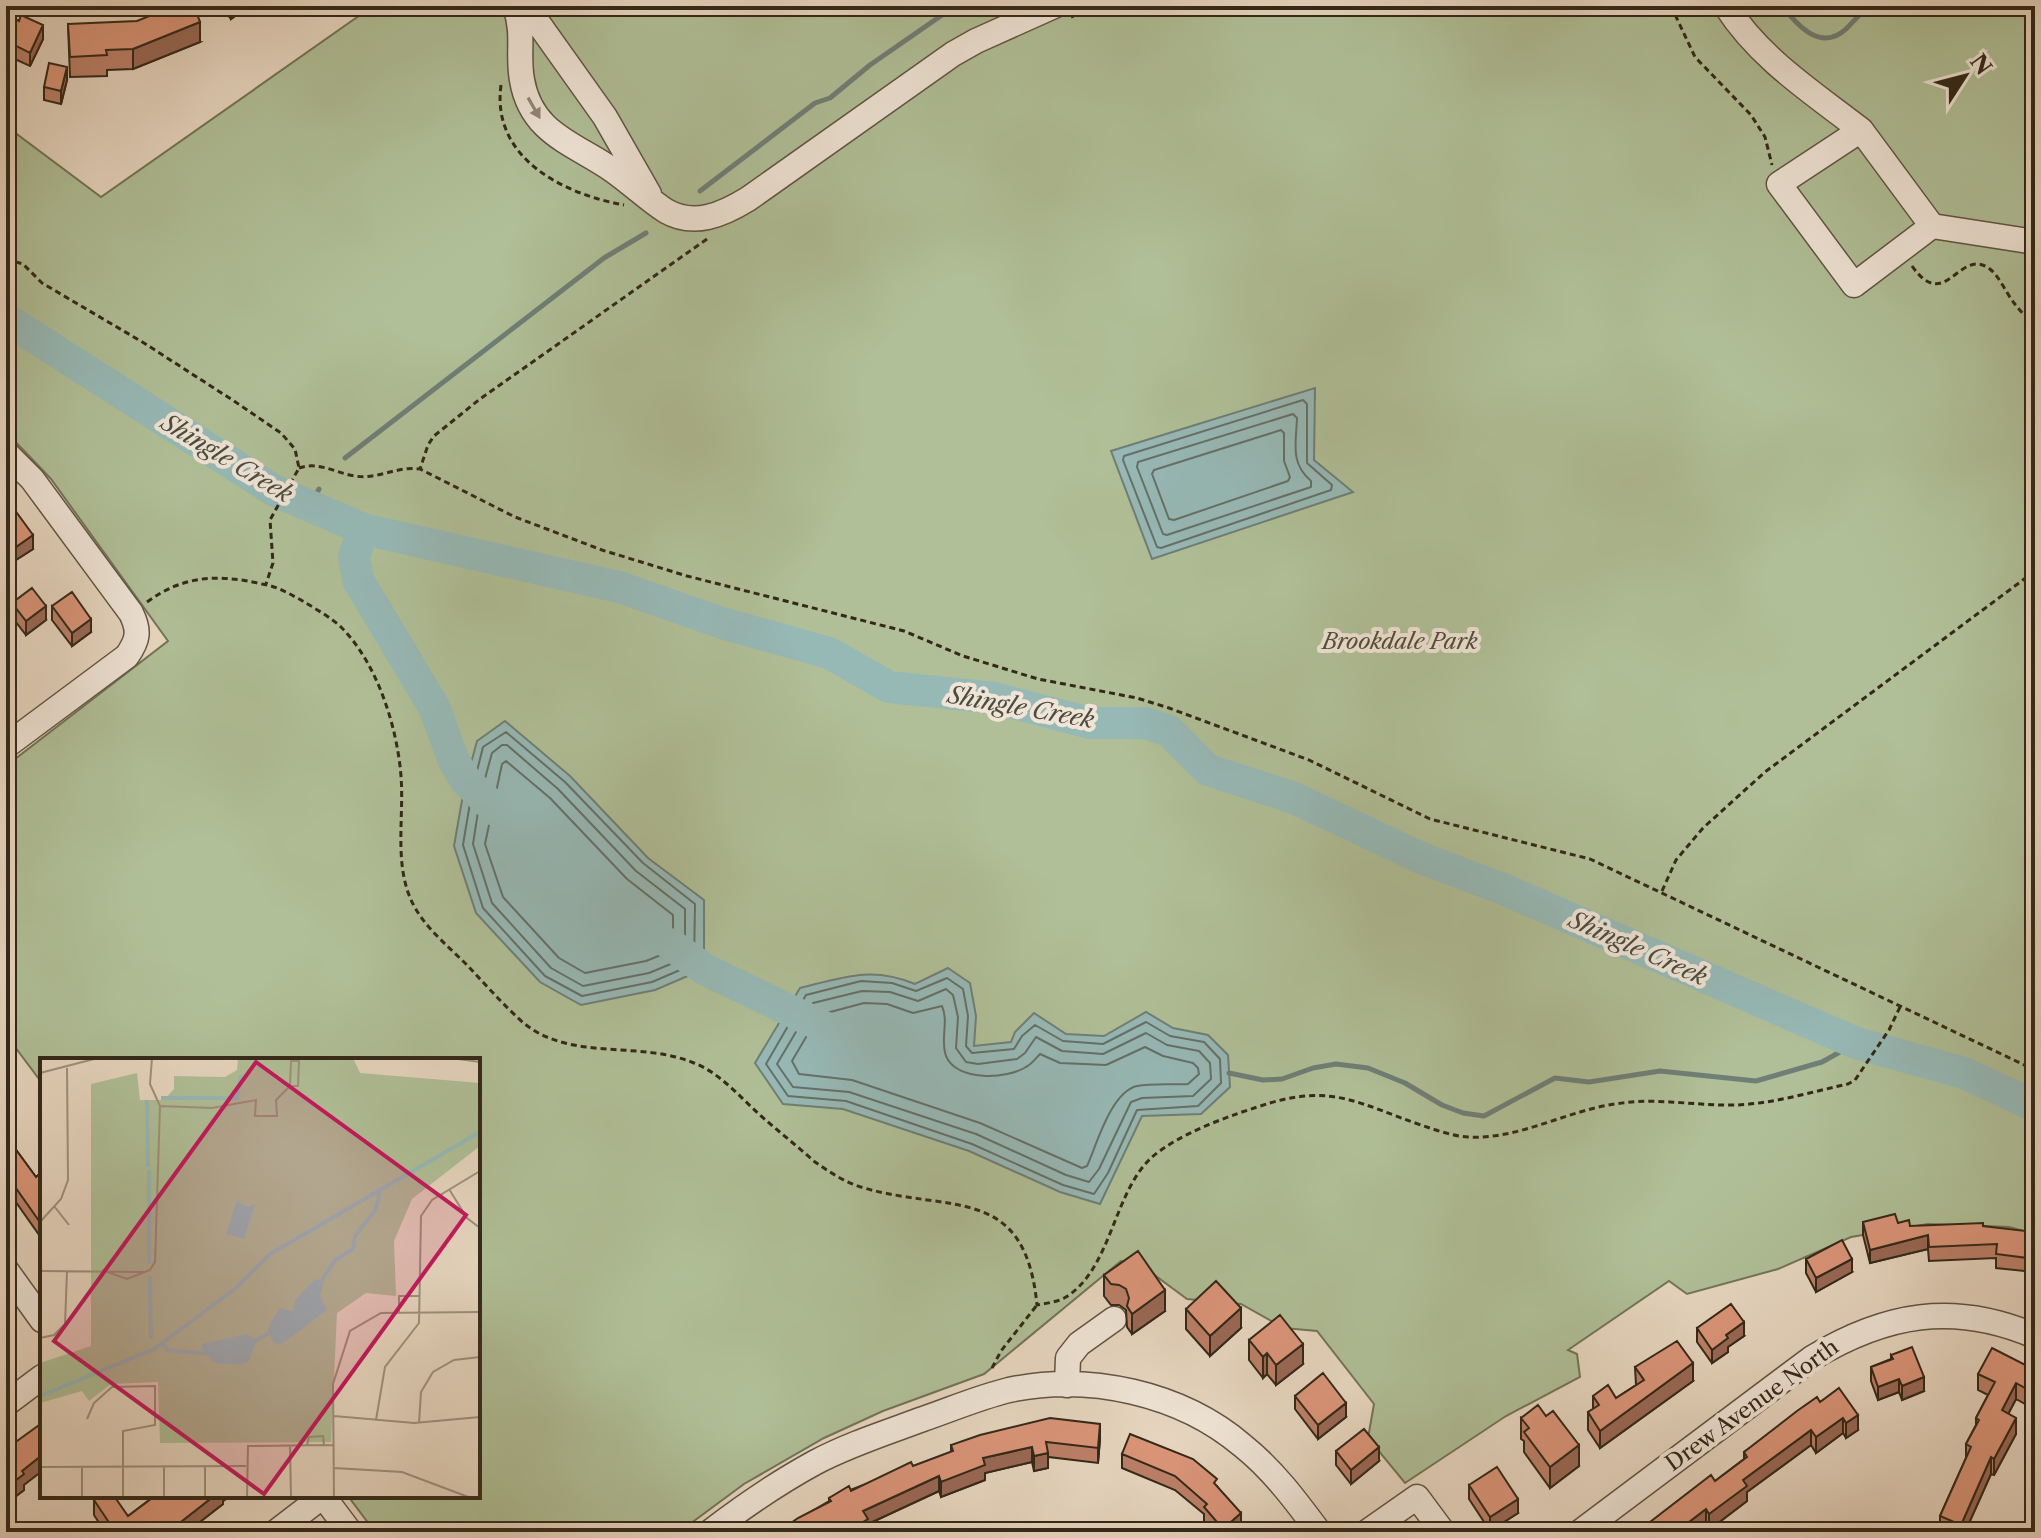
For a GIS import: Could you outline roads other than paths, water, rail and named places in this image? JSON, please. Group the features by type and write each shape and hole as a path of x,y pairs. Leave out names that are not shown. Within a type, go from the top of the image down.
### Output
{"street":[{"path":"515,6 522,35 522,79 527,97 544,124 555,136 620,175 654,203 686,219 714,216 732,209 976,41 1062,12"},
{"path":"526,6 613,128 654,203"},
{"path":"1726,6 1769,60 1861,130 1932,226 2035,242"},
{"path":"522,58 534,46 554,44"},
{"path":"591,157 609,149 613,141 613,128"},
{"path":"1861,130 1779,184 1854,285 1932,226"},
{"path":"6,453 32,479 135,620 137,641 127,656 6,746"},
{"path":"6,1270 40,1317"},
{"name":"Drew Avenue North","path":"1580,1532 1812,1358 1845,1338 1880,1324 1917,1317 1956,1316 1993,1322 2035,1336"},
{"path":"1067,1385 1068,1358 1079,1344 1114,1319"},
{"path":"6,1404 40,1378"},
{"path":"710,1532 770,1489 853,1446 990,1395 1031,1387 1067,1385 1122,1390 1164,1401 1207,1421 1241,1444 1273,1473 1319,1532"},
{"path":"1367,1532 1417,1497 1443,1532"},
{"path":"276,1532 320,1498"},
{"path":"324,1498 350,1532"}],"water":[{"path":"1315,388 1314,460 1353,492 1152,559 1111,451"},
{"path":"505,721 570,776 648,858 704,900 704,969 655,990 581,1005 540,982 476,913 454,846 464,789 477,741"},
{"path":"948,968 970,983 976,1016 974,1046 1011,1042 1015,1032 1034,1013 1066,1034 1104,1036 1146,1012 1173,1028 1208,1035 1228,1055 1230,1087 1201,1114 1142,1116 1100,1204 1060,1192 969,1151 843,1109 783,1104 755,1063 800,988 871,974 915,984"}],"waterway":[{"path":"700,191 815,103 830,98 870,65 955,6"},
{"path":"1782,6 1811,34 1828,38 1846,29 1870,6"},
{"path":"345,458 604,258 646,233"},
{"name":"Shingle Creek","path":"6,319 273,490 363,529 619,587 722,623 829,653 889,687 994,698 1090,723 1145,723 1169,731 1208,770 1294,798 1421,858 1503,889 1856,1043 1964,1073 2035,1106"},
{"path":"308,508 319,489"},
{"path":"363,529 354,557 358,580 434,707 454,761 466,781 497,811"},
{"path":"670,944 704,969 826,1028"},
{"path":"1229,1073 1263,1080 1282,1079 1336,1064 1368,1068 1405,1083 1442,1105 1463,1113 1484,1116 1555,1078 1589,1082 1660,1071 1756,1081 1822,1062 1856,1043"}],"park label":[{"name":"Brookdale Park","path":"1400,641"}]}
